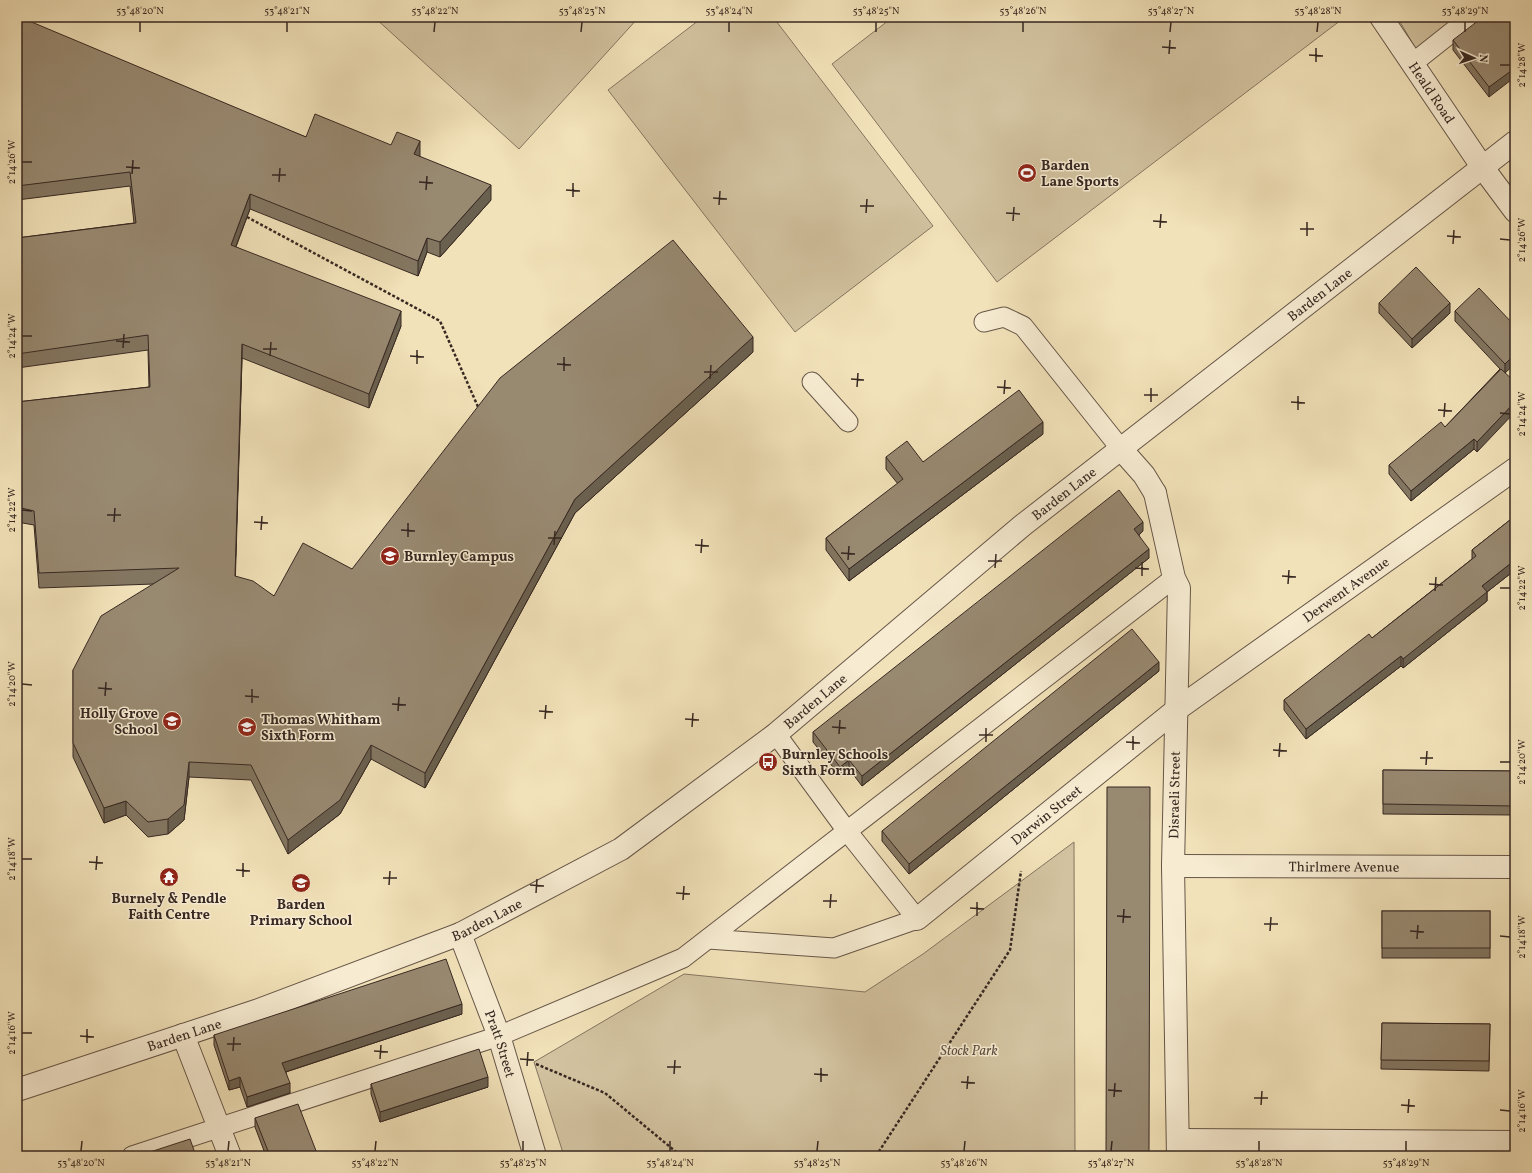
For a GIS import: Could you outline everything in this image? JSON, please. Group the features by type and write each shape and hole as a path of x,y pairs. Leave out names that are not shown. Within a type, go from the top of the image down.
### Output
{"street":[{"name":"Heald Road","path":"1381,17 1483,168 1515,211"},
{"name":"Barden Lane","path":"17,1090 256,1011 460,934 621,849 776,734 1023,525 1515,142"},
{"name":"Disraeli Street","path":"1121,449 1144,475 1155,493 1174,578 1179,588 1172,866 1178,1148"},
{"name":"Derwent Avenue","path":"1176,710 1515,469"},
{"name":"Darwin Street","path":"918,919 1176,710"},
{"name":"Thirlmere Avenue","path":"1172,866 1515,866"},
{"name":"Pratt Street","path":"460,934 500,1043 535,1156"},
{"path":"183,1035 230,1156"},
{"path":"1178,1148 1515,1142"}],"lane":[{"path":"1413,63 1471,17"},
{"path":"984,322 1004,317 1023,326 1121,449"},
{"path":"812,382 848,422"},
{"path":"132,1156 218,1127 500,1043 683,958 1174,578"},
{"path":"708,939 834,948 918,919 847,831 776,734"}],"path":[{"path":"247,218 440,321 482,415"},
{"path":"876,1156 1010,950 1027,831"},
{"path":"500,1043 605,1093 682,1156"}],"green space":[{"path":"374,17 639,17 519,149"},
{"path":"703,17 773,17 933,226 795,332 608,90"},
{"name":"Barden Lane Sports","path":"893,17 1345,17 997,282 832,64"},
{"path":"1397,17 1456,17 1416,49"},
{"name":"Stock Park","path":"1074,842 1075,1156 564,1156 534,1062 684,974 865,992 923,954"}],"building":[{"path":"1483,17 1515,17 1515,68 1489,87 1453,40"},
{"path":"22,18 306,137 315,114 391,145 397,132 420,141 414,154 491,185 440,242 427,238 418,261 250,194 231,245 401,311 369,394 242,344 235,576 253,581 274,596 303,543 352,569 500,378 673,240 753,337 575,499 425,773 371,745 340,800 288,840 251,765 189,762 184,805 168,819 148,822 126,801 104,808 73,743 73,670 101,616 179,568 39,573 34,511 17,507 17,402 150,387 148,335 17,354 17,238 136,223 130,172 17,186 17,26"},
{"path":"1416,267 1450,303 1412,339 1379,303"},
{"path":"1479,288 1515,326 1515,354 1505,364 1455,311"},
{"path":"1501,369 1515,382 1515,402 1477,442 1474,439 1411,491 1389,465 1441,422 1445,427"},
{"path":"1019,390 1043,422 849,569 826,538 903,479 886,457 907,441 923,462"},
{"path":"1119,490 1143,522 1134,529 1149,549 862,776 849,760 840,767 813,732"},
{"path":"1515,516 1515,560 1482,586 1487,592 1403,659 1401,656 1306,729 1284,700 1369,634 1372,638 1476,556 1472,550"},
{"path":"1132,629 1159,662 909,864 882,831"},
{"path":"1383,770 1515,771 1515,820 1513,820 1514,806 1383,804"},
{"path":"1107,787 1150,787 1149,1156 1095,1156 1106,1155"},
{"path":"1382,911 1490,911 1490,948 1382,948"},
{"path":"446,959 462,1004 282,1063 290,1083 247,1097 240,1077 229,1081 214,1035"},
{"path":"1382,1023 1490,1024 1489,1061 1381,1060"},
{"path":"479,1049 488,1077 380,1112 371,1084"},
{"path":"298,1104 318,1156 270,1156 255,1118"},
{"path":"190,1139 196,1156 149,1156 147,1153"}],"place":[{"name":"Barden Lane Sports","path":"1027,173"},
{"name":"Burnley Campus","path":"390,556"},
{"name":"Holly Grove School","path":"172,721"},
{"name":"Thomas Whitham Sixth Form","path":"247,727"},
{"name":"Burnley Schools Sixth Form","path":"768,762"},
{"name":"Burnely & Pendle Faith Centre","path":"169,877"},
{"name":"Barden Primary School","path":"301,883"}]}
